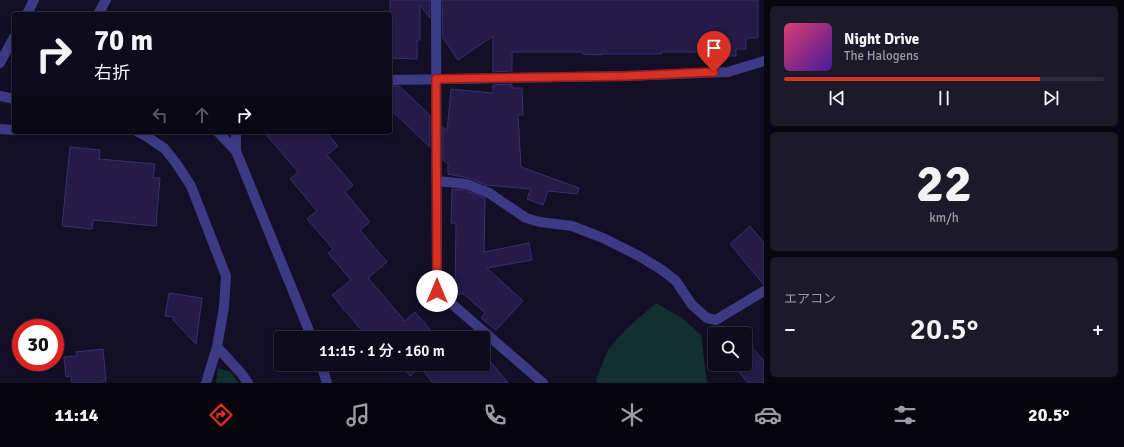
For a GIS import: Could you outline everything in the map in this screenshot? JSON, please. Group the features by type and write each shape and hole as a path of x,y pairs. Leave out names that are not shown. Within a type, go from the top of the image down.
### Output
{"street":[{"path":"27,12 34,0"},
{"path":"99,12 106,0"},
{"path":"436,0 437,291 543,383"},
{"path":"0,63 12,41"},
{"path":"392,80 626,76 728,72 764,61"},
{"path":"0,96 12,99"},
{"path":"0,129 12,130"},
{"path":"142,134 165,149 191,186 226,276 224,306 217,348 206,383"},
{"path":"220,134 236,151 309,331"},
{"path":"236,134 236,151"},
{"path":"437,181 466,184 489,193 526,218 540,222 572,226 603,238 639,256 662,270 676,281 692,305 707,318 716,320 764,291"},
{"path":"217,348 242,373 248,383"},
{"path":"323,371 327,383"}],"green space":[{"path":"656,303 682,318 701,335 707,383 597,383 596,379 608,350 625,330"},
{"path":"218,368 231,372 238,383 216,383"}],"building":[{"path":"390,0 430,0 430,18 420,5 420,40 417,40 417,59 392,58 392,12 390,12"},
{"path":"442,0 758,0 758,38 746,38 746,49 736,49 736,56 717,56 717,52 662,52 662,54 601,55 583,54 583,52 512,52 512,71 493,72 493,36 458,60 443,38"},
{"path":"512,84 512,88 522,88 523,115 518,115 521,167 579,188 577,194 548,191 543,205 527,199 531,189 486,185 468,178 448,174 448,164 443,160 443,127 447,131 451,89 493,93 493,85"},
{"path":"392,86 399,86 430,115 430,147 392,111"},
{"path":"266,134 328,134 338,146 327,155 353,185 345,192 370,222 360,230 387,262 368,278 405,321 415,312 431,331 362,331 332,295 351,280 328,253 333,249 307,219 317,211 290,179 298,172"},
{"path":"70,147 100,150 99,159 155,164 153,178 160,178 156,226 93,220 92,229 62,226"},
{"path":"452,189 464,190 485,198 484,252 529,243 532,260 487,268 523,301 496,330 481,318 485,313 464,294 455,294 456,223 451,223"},
{"path":"750,226 764,243 764,285 730,244"},
{"path":"169,293 202,298 196,344 173,320 174,317 165,316"},
{"path":"752,347 764,361 764,383 748,383 738,371 752,371"},
{"path":"103,349 106,381 102,381 102,383 72,383 71,376 66,377 64,357 77,356 76,352"},
{"path":"490,361 508,383 433,383 423,371 490,371"},
{"path":"406,371 416,371 410,376"}],"route":[{"path":"437,291 436,79 626,76 714,72"}]}
